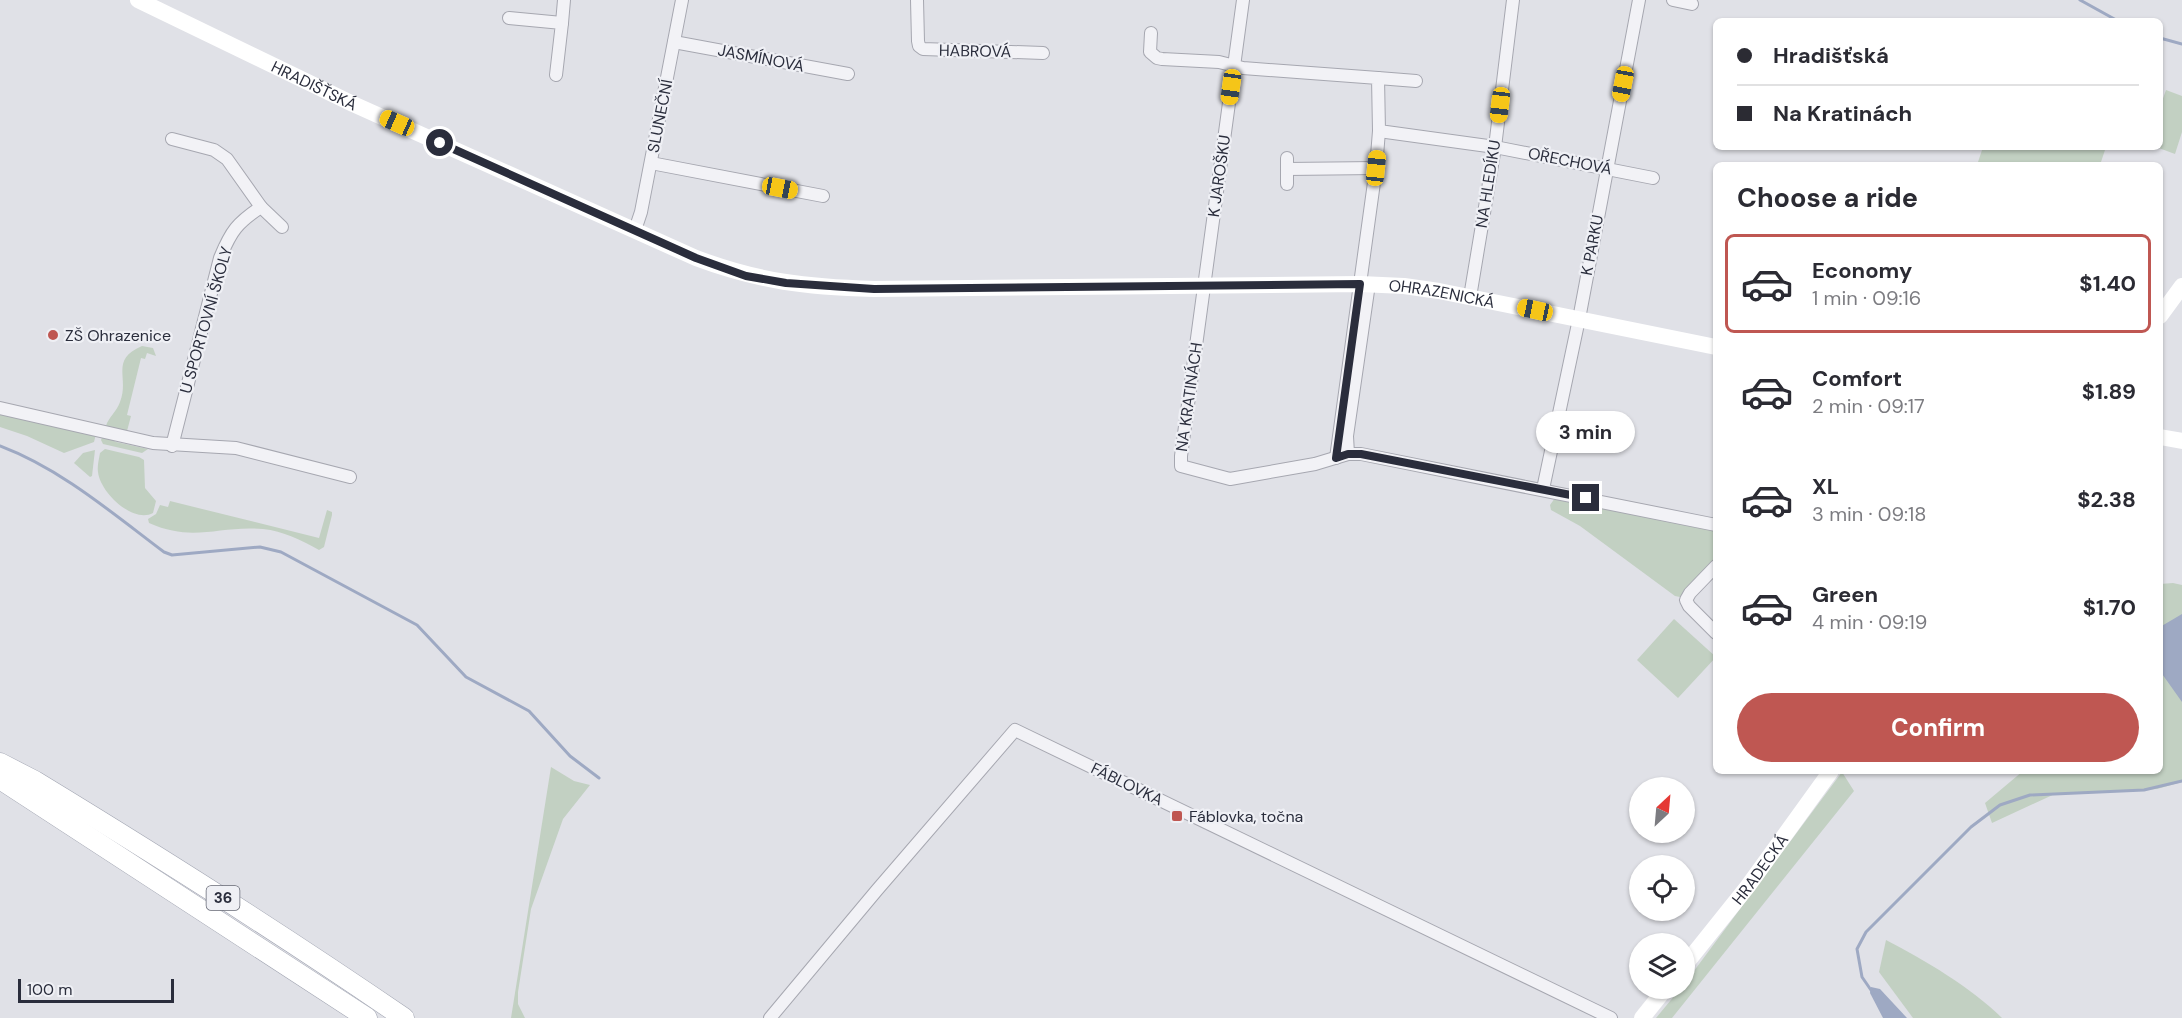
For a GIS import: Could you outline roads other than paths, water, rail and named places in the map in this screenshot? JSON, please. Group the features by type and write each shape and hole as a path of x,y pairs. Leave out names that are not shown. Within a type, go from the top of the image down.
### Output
{"main road":[{"name":"36","path":"0,763 35,781 209,889 337,971 404,1018"},
{"name":"36","path":"6,784 367,1018"}],"street":[{"name":"HRADIŠŤSKÁ","path":"138,0 353,104 634,230"},
{"path":"556,75 564,0"},
{"name":"SLUNEČNÍ","path":"634,230 641,212 682,0"},
{"name":"HABROVÁ","path":"917,0 918,41 919,46 923,49 1043,53"},
{"name":"K JAROŠKU","path":"1204,285 1243,0"},
{"name":"NA HLEDÍKU","path":"1470,297 1495,147 1513,0"},
{"name":"K PARKU","path":"1543,489 1579,319 1639,0"},
{"path":"1673,0 1692,4"},
{"path":"509,18 561,23"},
{"path":"1151,33 1150,52 1157,58 1416,81"},
{"name":"JASMÍNOVÁ","path":"674,42 848,74"},
{"path":"1342,456 1348,431 1376,168 1379,131 1378,78"},
{"name":"OŘECHOVÁ","path":"1379,131 1495,147 1653,178"},
{"path":"172,139 220,153 227,159 261,207 282,227"},
{"path":"651,163 823,196"},
{"path":"1287,184 1287,163 1376,168"},
{"name":"U SPORTOVNÍ ŠKOLY","path":"172,446 220,258 237,224 261,207"},
{"name":"OHRAZENICKÁ","path":"634,230 696,258 746,276 808,285 874,289 1364,284 1413,287 1713,346"},
{"name":"NA KRATINÁCH","path":"1204,285 1181,466 1230,479 1361,454 1713,524"},
{"path":"2163,312 2182,286"},
{"path":"0,408 153,443 172,446 236,448 350,477"},
{"path":"2163,438 2182,441"},
{"path":"1713,569 1686,600 1713,630"},
{"name":"FÁBLOVKA","path":"770,1018 1015,730 1611,1018"},
{"name":"HRADECKÁ","path":"1695,952 1748,886 1829,774"},
{"path":"1642,1018 1657,999"}],"water":[{"path":"2182,614 2182,702 2163,675 2163,625"},
{"path":"1871,987 1880,989 1907,1018 1883,1018 1870,993"}],"waterway":[{"path":"2080,0 2113,18"},
{"path":"2163,39 2182,44"},
{"path":"0,446 65,479 164,552 172,555 260,547 281,552 417,625 466,677 529,711 570,756 599,778"},
{"path":"1873,993 1862,977 1857,949 1866,932 1971,827 2000,805 2030,795 2144,790 2182,781"}],"place":[{"name":"ZŠ Ohrazenice","path":"53,335"},
{"name":"Fáblovka, točna","path":"1177,816"}]}
